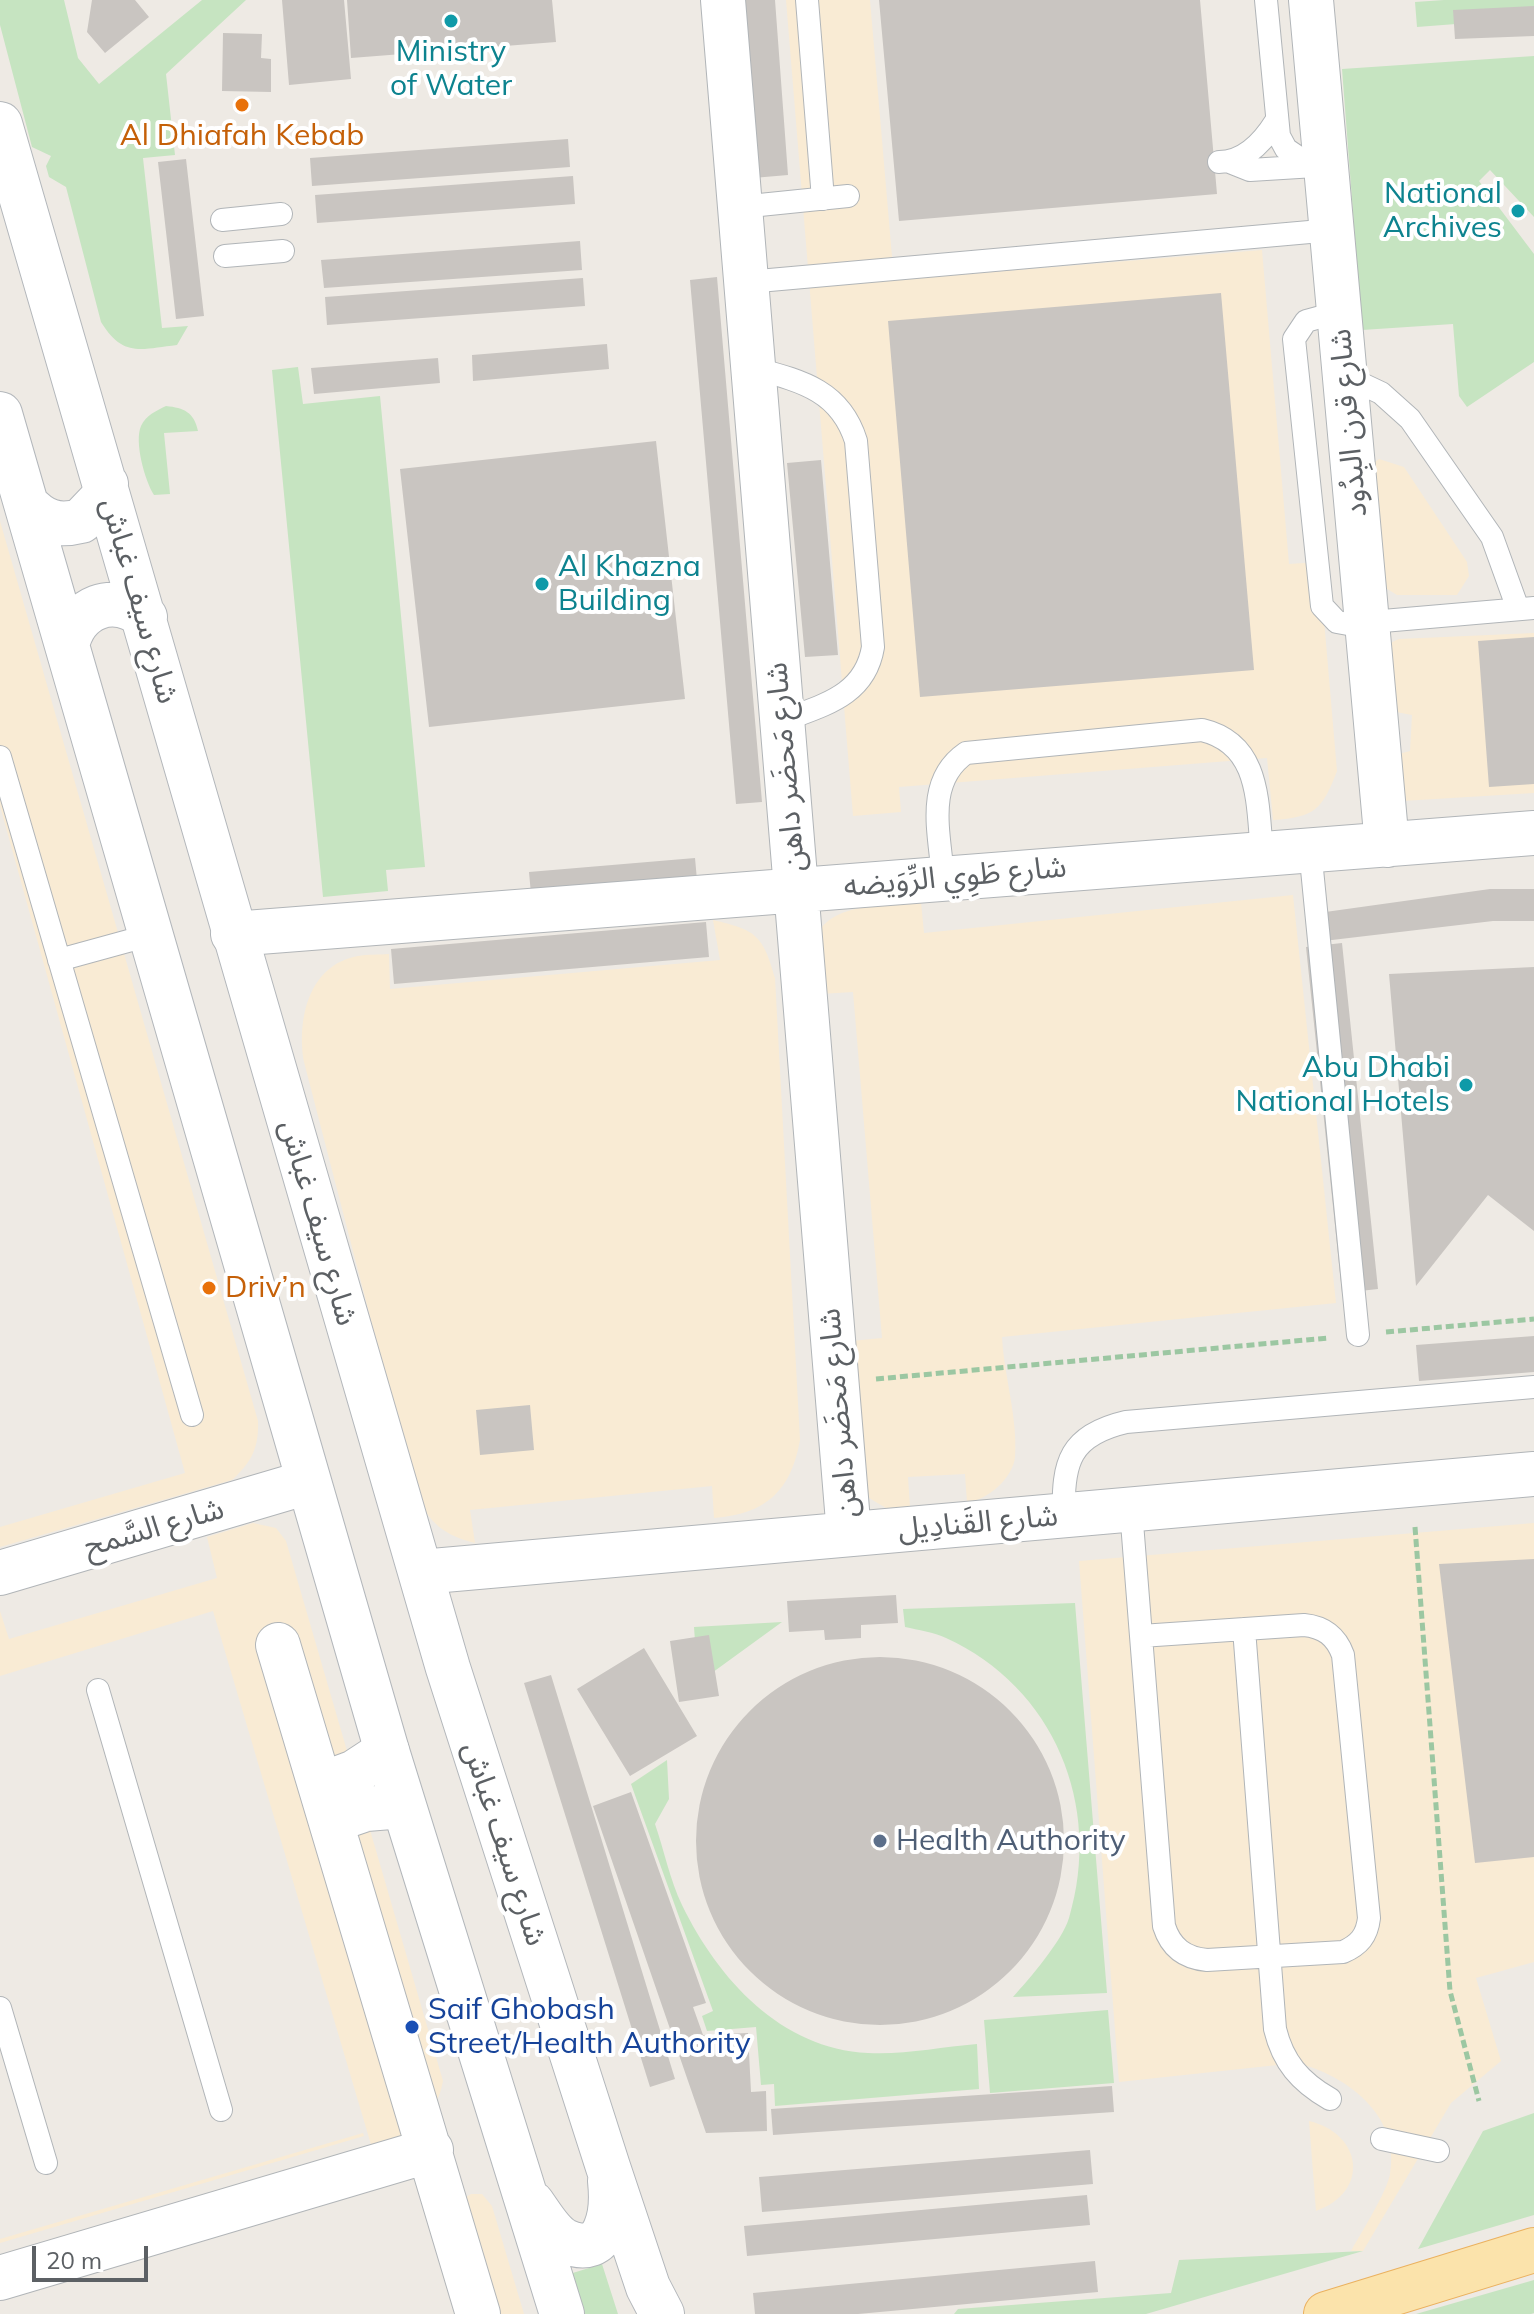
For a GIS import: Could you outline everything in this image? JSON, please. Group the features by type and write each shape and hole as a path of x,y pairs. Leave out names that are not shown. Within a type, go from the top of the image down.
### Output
{"main road":[{"path":"1326,2314 1534,2250"}],"street":[{"name":"شارع مَحضَر داهن","path":"723,0 849,1534"},
{"name":"شارع قرن البِدُود","path":"1311,0 1319,166 1332,230 1387,845"},
{"name":"شارع سيف غباش","path":"0,124 457,1699 608,2167 648,2287 662,2314"},
{"path":"0,414 13,508 67,645 403,1806 562,2314"},
{"path":"13,508 66,525 81,521 93,512 106,484"},
{"path":"67,645 77,622 97,606 123,605 145,617"},
{"name":"شارع طَوِي الرِّوَيضه","path":"233,934 1534,833"},
{"name":"شارع القَنادِيل","path":"421,1572 1534,1474"},
{"name":"شارع السَّمح","path":"0,1573 308,1482"},
{"path":"278,1645 478,2314"},
{"path":"326,1803 355,1772 387,1751"},
{"path":"326,1803 366,1809 403,1806"},
{"path":"0,2278 431,2150"},
{"path":"525,2194 564,2241 590,2241 602,2235 612,2217 608,2167"}],"lane":[{"path":"807,0 823,199"},
{"path":"1266,0 1276,121 1286,149 1319,166"},
{"path":"1276,121 1257,145 1225,162 1250,170 1319,166"},
{"path":"740,207 848,196"},
{"path":"222,220 281,214"},
{"path":"747,282 1332,230"},
{"path":"225,256 283,251"},
{"path":"1339,312 1306,321 1298,328 1293,350 1322,606 1337,622 1367,625 1526,609 1492,537 1410,419 1381,393 1345,376"},
{"path":"753,368 817,388 843,412 856,441 873,647 871,661 856,686 843,696 782,721"},
{"path":"943,878 939,787 945,771 966,753 979,749 1187,731 1215,733 1246,758 1256,784 1262,852"},
{"path":"0,757 192,1415"},
{"path":"1310,849 1358,1335"},
{"path":"59,960 150,935"},
{"path":"1064,1516 1063,1485 1068,1461 1080,1443 1099,1428 1126,1422 1534,1387"},
{"path":"1131,1510 1164,1926 1168,1939 1178,1950 1197,1959 1343,1952 1362,1939 1369,1918 1343,1655 1339,1644 1332,1636 1314,1626 1141,1636"},
{"path":"1244,1629 1278,2044 1297,2075 1330,2099"},
{"path":"98,1690 221,2110"},
{"path":"0,2008 46,2163"},
{"path":"1382,2139 1438,2151"}],"path":[{"path":"871,1379 1534,1319"},
{"path":"1412,1486 1450,1991 1479,2101"}],"green space":[{"path":"0,0 64,0 78,58 99,84 202,0 246,0 166,74 175,155 143,158 162,328 188,326 177,345 143,349 125,346 101,322 66,187 49,177 46,166 51,156 32,147 0,25"},
{"path":"1534,0 1534,18 1417,27 1415,2"},
{"path":"1534,56 1534,217 1490,170 1479,181 1534,254 1534,362 1467,407 1459,396 1453,324 1362,330 1342,69"},
{"path":"298,367 303,404 380,396 425,867 386,870 388,891 323,897 272,370"},
{"path":"166,406 187,412 194,419 198,431 164,433 170,494 154,495 142,461 139,433 146,419"},
{"path":"1075,1603 1107,1993 1013,1997 1053,1948 1069,1918 1078,1876 1079,1834 1074,1793 1061,1754 1041,1719 1016,1687 984,1660 946,1638 905,1627 903,1609"},
{"path":"782,1622 698,1683 694,1627"},
{"path":"667,1760 669,1799 655,1824 682,1905 714,1959 734,1983 780,2024 807,2039 837,2049 881,2053 977,2044 979,2089 775,2106 774,2084 761,2085 756,2027 707,2031 702,2016 713,2011 631,1784"},
{"path":"1108,2010 1114,2083 990,2093 984,2020"},
{"path":"1534,2113 1534,2215 1418,2249 1483,2131"},
{"path":"1363,2251 1146,2314 954,2314 958,2309 1171,2293 1179,2260"},
{"path":"602,2264 618,2314 575,2314 563,2276"},
{"path":"1534,2280 1534,2313 1531,2314 1416,2314"}],"sand":[{"path":"786,0 870,0 894,280 1262,250 1289,564 1319,562 1337,771 1327,795 1315,809 1299,817 1273,820 1267,758 899,787 901,812 853,816"},
{"path":"1379,459 1404,467 1467,562 1469,576 1457,595 1397,595 1384,587 1368,467"},
{"path":"0,521 258,1421 253,1454 232,1480 0,1547 0,1527 185,1473 0,806"},
{"path":"1534,633 1534,793 1402,801 1395,755 1410,751 1412,715 1396,712 1388,644 1399,639"},
{"path":"1293,895 1336,1303 1002,1337 1015,1442 1013,1465 1004,1480 975,1501 967,1502 965,1474 908,1477 910,1507 886,1508 869,1498 853,1473 841,1342 882,1338 853,992 821,994 816,949 820,930 843,913 892,904 921,902 924,933"},
{"path":"713,920 739,927 756,937 766,952 775,978 800,1440 790,1473 773,1497 762,1505 732,1516 714,1518 712,1486 470,1510 475,1543 455,1536 432,1520 416,1494 304,1062 302,1029 310,997 327,970 341,961 365,955 389,954 390,989 720,960"},
{"path":"253,1523 276,1528 286,1541 443,2081 434,2106 418,2125 372,2148 213,1611 0,1676 0,1611 9,1639 217,1578 207,1537"},
{"path":"1534,1523 1534,1962 1476,1978 1501,2061 1451,2103 1363,2251 1351,2251 1388,2182 1391,2153 1387,2133 1378,2116 1366,2100 1350,2087 1296,2063 1119,2082 1079,1561"},
{"path":"1309,2121 1327,2128 1340,2138 1349,2150 1353,2164 1352,2178 1345,2191 1316,2211"},
{"path":"363,2133 364,2136 0,2243 0,2239"},
{"path":"471,2194 482,2194 492,2206 524,2314 492,2314 460,2201"}],"building":[{"path":"92,0 135,0 149,17 105,53 87,32"},
{"path":"282,0 344,0 351,79 289,85"},
{"name":"Ministry of Water","path":"347,0 552,0 556,42 351,58"},
{"path":"740,0 775,0 788,175 753,178"},
{"path":"879,0 1200,0 1217,194 899,221"},
{"path":"1534,6 1534,36 1455,39 1453,10"},
{"path":"223,33 262,34 261,58 271,59 271,92 222,91"},
{"path":"568,139 570,167 312,186 310,158"},
{"path":"186,159 204,316 176,319 158,162"},
{"path":"573,176 575,204 317,223 315,195"},
{"path":"580,241 582,270 324,288 321,260"},
{"path":"717,277 762,802 736,804 690,280"},
{"path":"583,278 585,306 327,325 325,297"},
{"path":"1221,293 1254,670 920,697 888,321"},
{"path":"607,344 609,369 473,381 472,355"},
{"path":"438,358 440,383 314,394 311,368"},
{"name":"Al Khazna Building","path":"656,441 685,699 429,727 400,469"},
{"path":"821,460 838,655 805,657 787,463"},
{"path":"1534,637 1534,784 1489,787 1478,641"},
{"path":"695,858 697,880 531,894 529,872"},
{"path":"1490,889 1534,889 1534,921 1493,921 1315,942 1311,914"},
{"path":"706,922 709,957 394,984 391,949"},
{"path":"1342,943 1378,1289 1342,1293 1306,947"},
{"name":"Abu Dhabi National Hotels","path":"1534,967 1534,1231 1488,1195 1416,1286 1389,974"},
{"path":"1534,1336 1534,1372 1419,1381 1416,1345"},
{"path":"530,1405 534,1450 480,1455 476,1410"},
{"path":"1534,1559 1534,1857 1475,1863 1439,1564"},
{"path":"896,1595 898,1623 861,1625 861,1638 825,1640 824,1630 789,1632 787,1601"},
{"path":"709,1635 719,1696 679,1702 670,1641"},
{"path":"644,1648 697,1736 630,1776 577,1689"},
{"name":"Health Authority","path":"880,1657 916,1660 967,1678 997,1698 1023,1724 1043,1754 1056,1787 1064,1841 1061,1877 1043,1928 1023,1958 997,1984 967,2004 934,2017 880,2025 844,2022 793,2004 763,1984 737,1958 717,1928 704,1895 696,1841 699,1805 717,1754 737,1724 763,1698 793,1678 826,1665"},
{"path":"551,1675 675,2079 650,2087 524,1683"},
{"path":"631,1792 706,2003 693,2007 703,2035 748,2033 751,2092 766,2091 767,2131 706,2133 593,1806"},
{"path":"1112,2086 1114,2112 773,2135 771,2109"},
{"path":"1090,2150 1093,2184 762,2212 759,2177"},
{"path":"1087,2195 1090,2225 747,2256 744,2226"},
{"path":"1095,2261 1098,2292 858,2314 755,2314 753,2293"}],"place":[{"name":"Ministry of Water","path":"451,21"},
{"name":"Al Dhiafah Kebab","path":"242,105"},
{"name":"National Archives","path":"1518,211"},
{"name":"Al Khazna Building","path":"542,584"},
{"name":"Abu Dhabi National Hotels","path":"1466,1085"},
{"name":"Driv’n","path":"209,1288"},
{"name":"Health Authority","path":"880,1841"},
{"name":"Saif Ghobash Street/Health Authority","path":"412,2027"}]}
